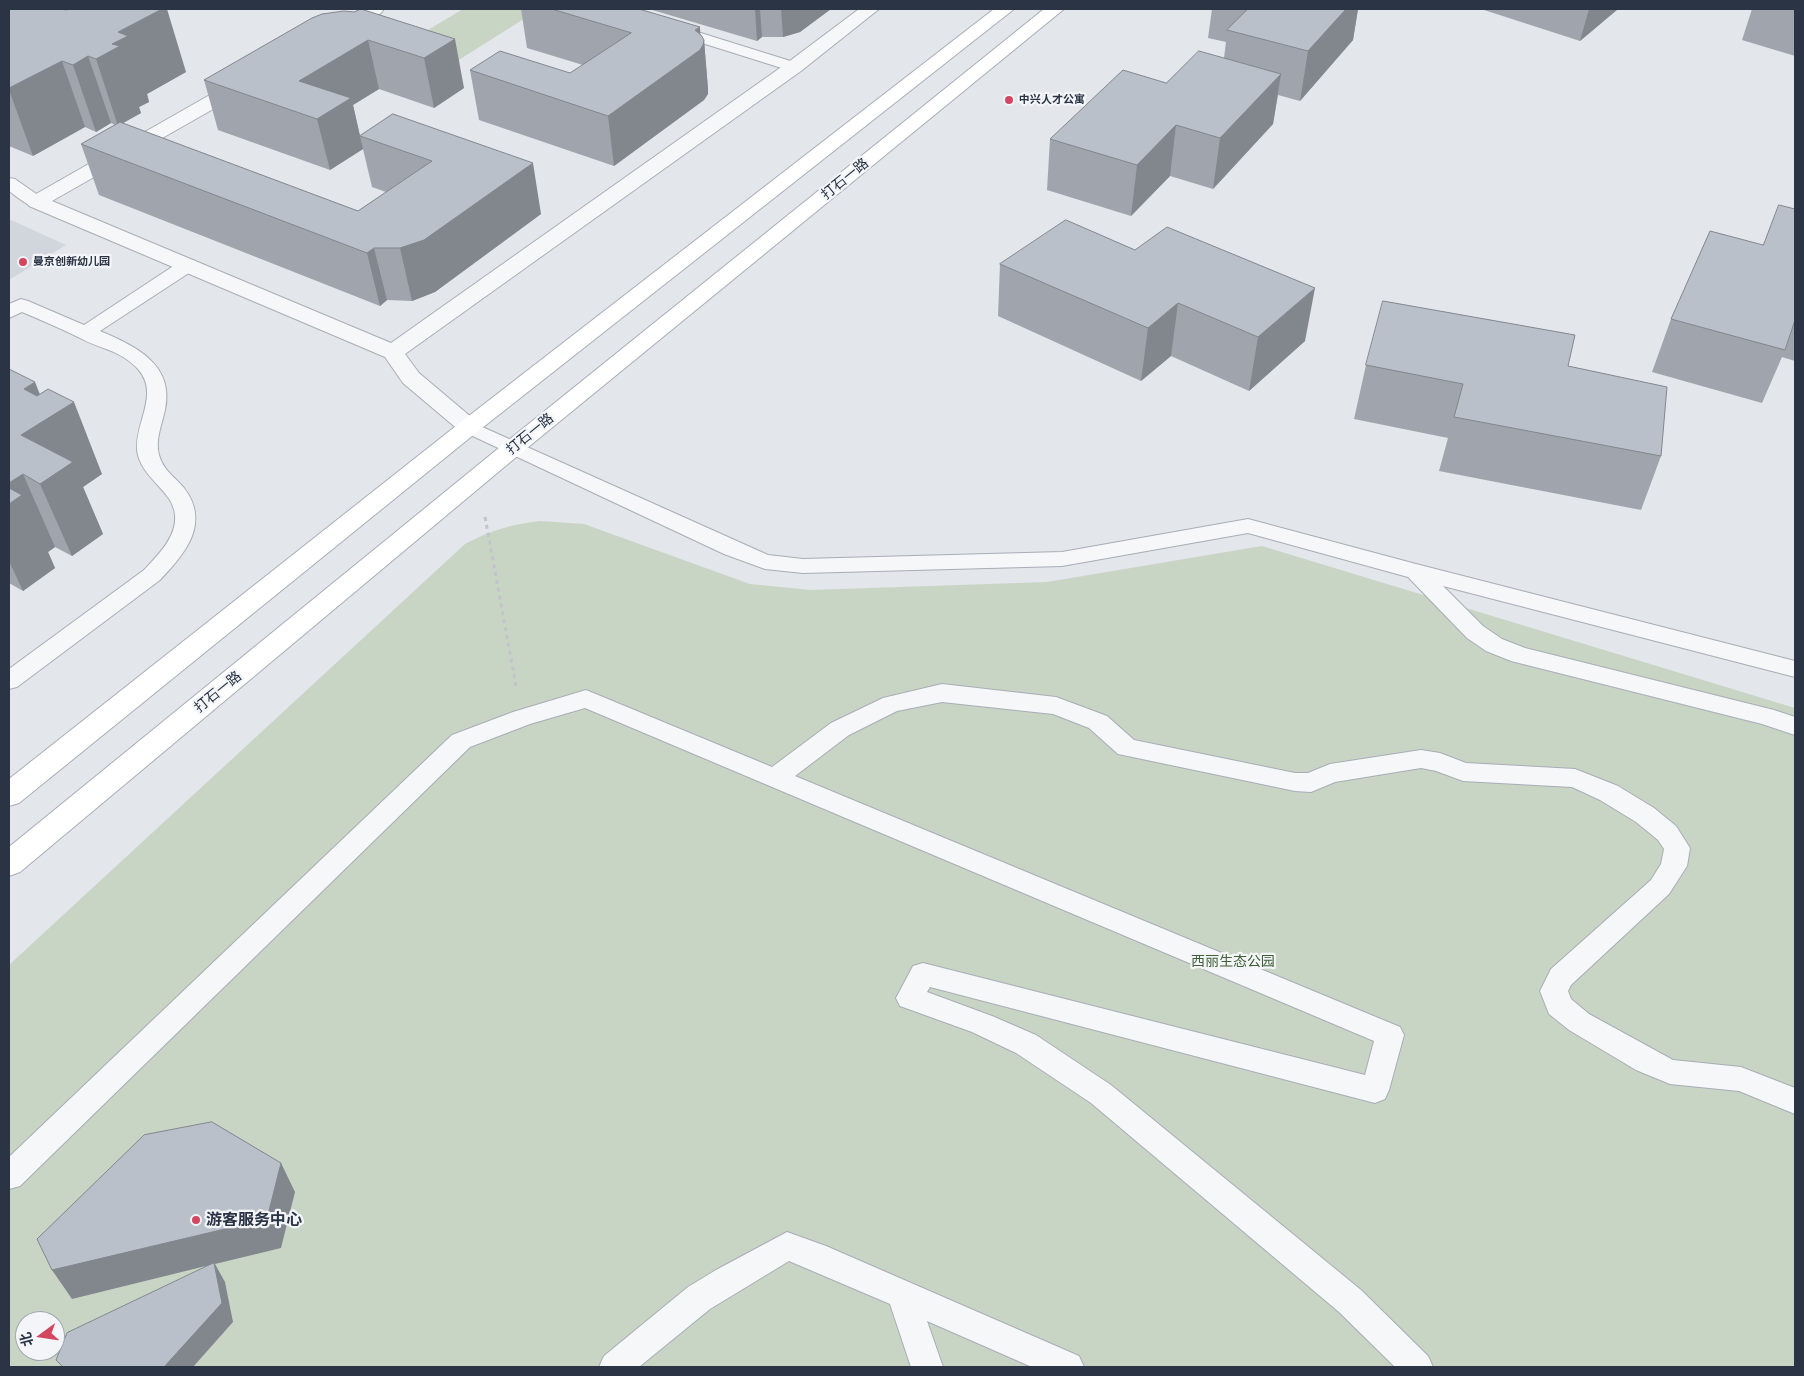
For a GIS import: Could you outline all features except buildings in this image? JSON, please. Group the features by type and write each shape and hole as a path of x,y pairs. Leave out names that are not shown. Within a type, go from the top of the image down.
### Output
{"main road":[{"path":"9,795 469,427 1005,9"},
{"name":"打石一路","path":"9,864 513,448 1055,9"}],"street":[{"path":"322,38 374,9"},
{"path":"393,352 794,67 870,9"},
{"path":"36,202 262,73"},
{"path":"36,202 393,352 411,378 469,427"}],"lane":[{"path":"660,26 794,67"},
{"path":"9,182 36,202"},
{"path":"84,333 188,266"},
{"path":"9,312 20,305 125,349 139,358 150,369 156,382 158,396 149,426 148,454 162,480 177,494 185,512 183,533 172,555 152,576 9,681"},
{"path":"469,427 732,549 765,562 803,566 1062,559 1248,526 1416,572 1795,670"},
{"path":"1416,572 1476,632 1494,645 1520,655 1764,716 1795,726"},
{"path":"776,777 840,729 891,704 942,692 1056,706 1098,722 1127,748 1295,782 1311,783 1330,773 1421,759 1440,762 1463,772 1575,778 1609,793 1645,815 1667,833 1676,848 1674,866 1660,887 1561,978 1554,991 1559,1006 1579,1022 1646,1061 1670,1072 1741,1079 1795,1101"},
{"path":"9,1176 461,741 522,718 586,699 1390,1035 1375,1090 923,974 910,998 982,1024 1026,1044 1101,1094 1350,1301 1417,1367"},
{"path":"1764,716 1795,737"},
{"path":"615,1367 698,1298 787,1246 815,1256 1068,1367"},
{"path":"902,1294 927,1367"}],"path":[{"path":"478,478 522,718"}],"shaded area":[{"name":"曼京创新幼儿园","path":"9,219 66,245 9,280"}],"green space":[{"path":"463,9 538,10 454,63 401,46"},
{"name":"西丽生态公园","path":"540,521 584,524 750,584 811,590 1047,582 1262,546 1795,708 1795,1367 9,1367 9,965 465,544 510,526"}],"place":[{"name":"中兴人才公寓","path":"1009,100"},
{"name":"曼京创新幼儿园","path":"23,262"},
{"name":"游客服务中心","path":"196,1220"}]}
